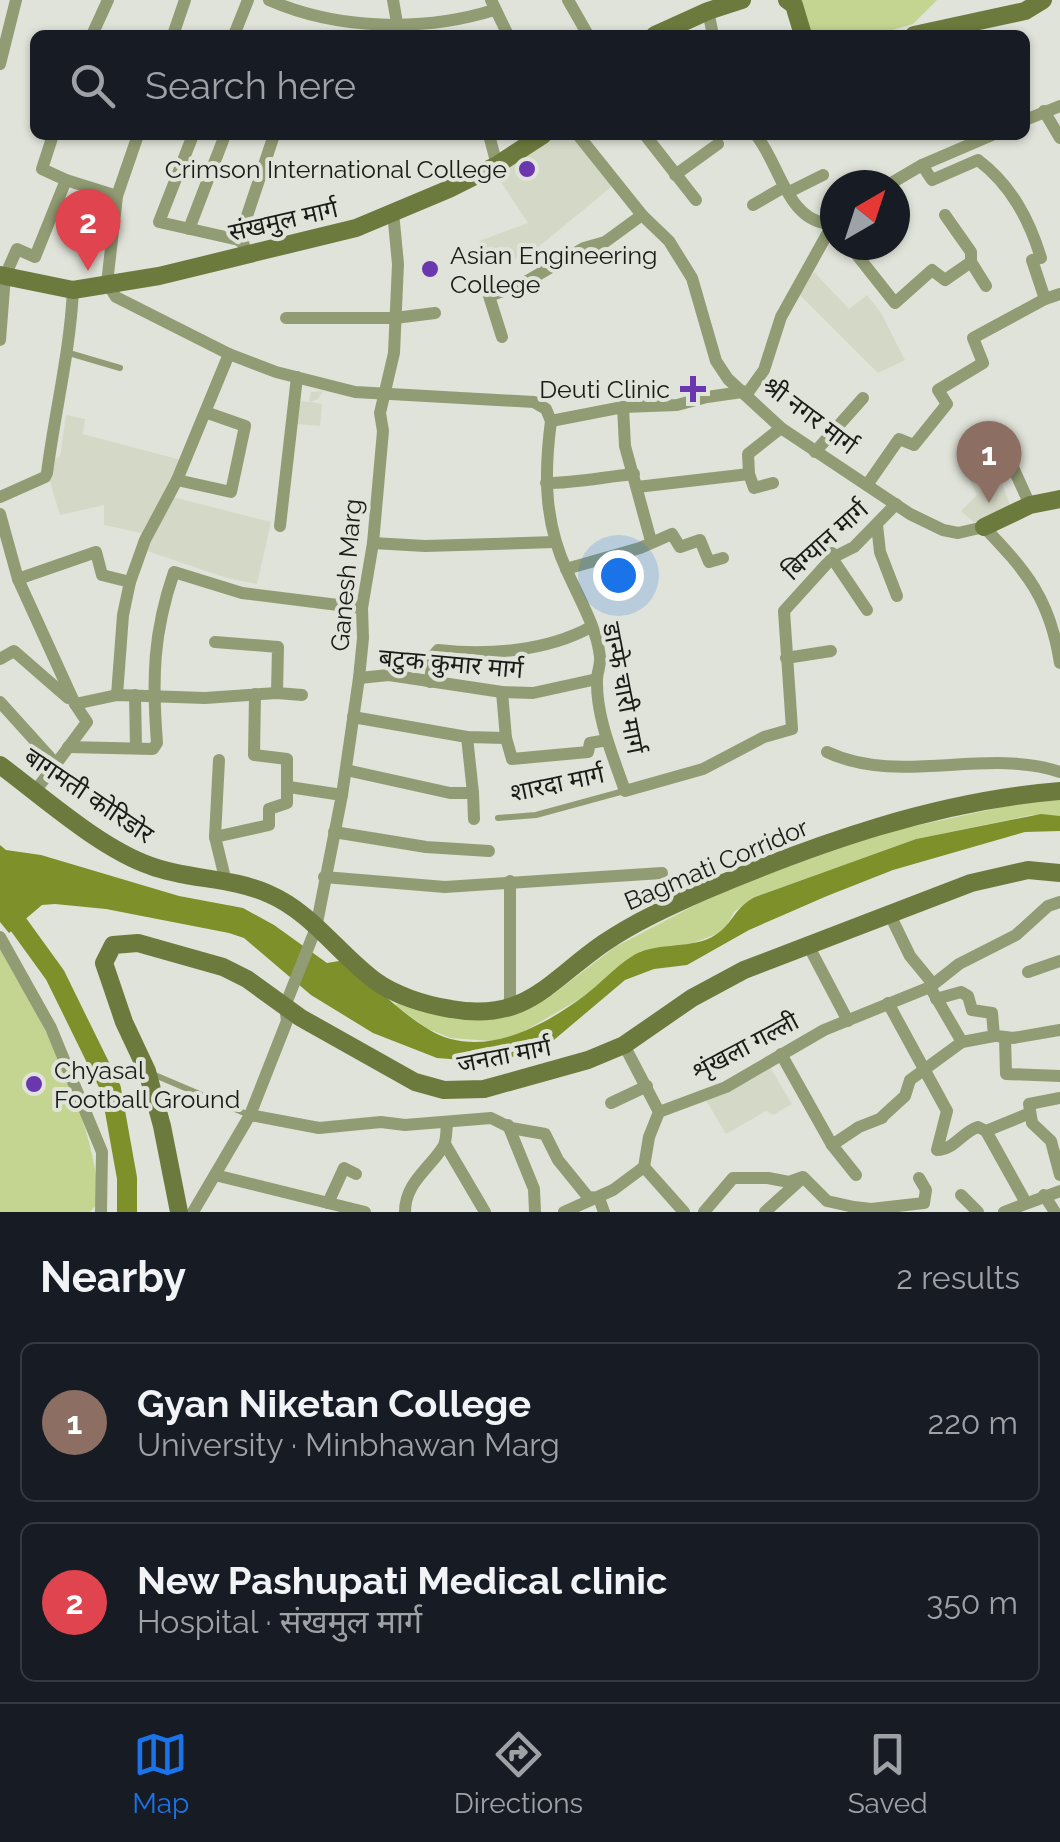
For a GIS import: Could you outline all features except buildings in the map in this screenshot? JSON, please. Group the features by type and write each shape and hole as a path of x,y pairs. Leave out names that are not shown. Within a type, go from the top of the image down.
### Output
{"main road":[{"path":"666,30 742,0"},
{"path":"787,0 794,5 802,30"},
{"path":"936,30 1025,10 1044,0"},
{"name":"संखमुल मार्ग","path":"7,276 72,290 158,276 246,246 356,228 451,194 535,140"},
{"path":"984,527 1030,505 1060,499"},
{"name":"बागमती कोरिडोर","path":"0,766 127,856 153,867 276,897 314,934"},
{"name":"Bagmati Corridor","path":"314,934 391,990 447,1009 510,1007 524,1004 546,990 595,950 636,924 767,866 884,822 1060,792"},
{"name":"जनता मार्ग","path":"179,1212 147,1071 124,1022 104,963 113,946 138,944 223,967 288,998 301,1018 415,1082 444,1090 484,1089 562,1070 624,1045 713,985 970,883 1028,870 1060,873"}],"street":[{"path":"0,64 16,0"},
{"path":"94,30 108,0"},
{"path":"175,30 184,0"},
{"path":"236,30 248,0"},
{"path":"269,0 350,28 377,29 397,23 447,22 492,5 505,30"},
{"path":"394,0 397,23"},
{"path":"568,0 585,30"},
{"path":"708,11 712,30"},
{"path":"1030,118 1060,106"},
{"path":"1044,111 1060,138"},
{"path":"51,140 42,169 117,196"},
{"path":"136,140 117,196 107,283 116,297 229,354 276,372 355,392 534,402 546,410 551,421 622,406 678,404 749,391 758,382 781,316 820,248"},
{"path":"191,140 159,222 246,246 273,140"},
{"path":"189,228 223,140"},
{"path":"490,140 497,165"},
{"name":"श्री नगर मार्ग","path":"582,140 642,215 669,241 692,278 716,361 728,379 781,428 896,504 942,530 958,534 984,527"},
{"path":"650,140 696,200"},
{"path":"759,140 803,214 820,224"},
{"path":"910,173 981,140"},
{"path":"675,174 718,144"},
{"path":"922,166 932,180 978,160 992,172 1030,222 1041,258 1032,260 1041,301"},
{"path":"753,205 820,177"},
{"path":"0,340 7,276 17,249 35,257 66,180"},
{"name":"Ganesh Marg","path":"192,1212 250,1115 287,1020 288,998 314,934 342,795 364,638 362,608 383,432 380,413 394,353 398,264 393,212"},
{"path":"502,337 489,296 522,284 584,248 604,242 642,215"},
{"path":"946,216 968,234 970,262 986,286"},
{"path":"860,260 895,303 932,270 945,280 970,262"},
{"path":"0,497 45,477 69,353 72,290"},
{"path":"867,485 899,439 914,445 948,404 938,390 984,364 973,338 1060,294"},
{"path":"286,318 395,318 435,313"},
{"path":"117,695 123,615 130,582 229,354"},
{"path":"280,526 297,376"},
{"path":"815,452 863,398"},
{"path":"622,406 622,426 638,501 651,541"},
{"path":"176,480 231,492 245,426 205,412"},
{"name":"डान्फे चारी मार्ग","path":"551,421 546,484 555,542 592,627 601,659 597,680 607,740 625,791 703,769 764,737 792,729"},
{"path":"750,484 748,454 781,428"},
{"path":"1011,463 1030,505"},
{"path":"546,484 587,483 596,478 773,483"},
{"name":"बिग्यान मार्ग","path":"792,729 784,611 832,555 854,547 896,504"},
{"path":"0,514 18,579 87,722 35,791"},
{"path":"878,525 880,552 897,596"},
{"path":"984,527 1034,582 1058,642 1060,663"},
{"path":"566,569 640,548 672,534 680,547 700,540 709,562 724,558"},
{"path":"372,542 444,546 555,542"},
{"path":"18,579 96,552 100,573 130,582"},
{"path":"832,555 867,610"},
{"path":"68,747 153,749 157,743 154,696 158,622 174,572 242,593 362,608"},
{"path":"430,682 432,656 438,650 518,650 574,636 592,627"},
{"path":"215,642 278,647 277,693"},
{"path":"0,659 14,651 75,704"},
{"path":"786,658 832,651"},
{"name":"बटुक कुमार मार्ग","path":"359,678 390,675 533,693 597,680"},
{"path":"502,692 512,759 588,752 590,744 607,740"},
{"path":"215,836 269,825 269,809 287,803 287,759 254,755 255,694"},
{"path":"75,704 117,695 205,698 302,694"},
{"path":"135,695 136,747"},
{"path":"0,702 56,764"},
{"path":"354,718 467,737 506,738"},
{"path":"467,737 473,793"},
{"path":"827,752 879,764 1008,762 1060,772"},
{"path":"219,760 215,836 226,882"},
{"name":"शारदा मार्ग","path":"346,770 450,793 473,793 474,818"},
{"path":"289,787 342,795"},
{"path":"334,832 489,851"},
{"path":"324,877 444,887 662,872"},
{"path":"510,881 510,1007"},
{"name":"शृंखला गल्ली","path":"659,1112 718,1090 780,1054 888,1003 933,990 959,964 1016,935 1048,906 1060,902"},
{"path":"890,915 962,1042"},
{"path":"0,937 51,1028 102,1152 102,1212"},
{"path":"808,945 848,1021"},
{"path":"1028,972 1060,961"},
{"path":"933,990 961,992 968,996 972,1010 992,1013 1006,1074 1060,1076"},
{"path":"888,1003 947,1111 937,1150 946,1150 978,1127 986,1131 1026,1202"},
{"path":"832,1145 859,1127 882,1118 904,1096 910,1080 962,1042 1060,1030"},
{"path":"564,1212 601,1205 644,1167 648,1138 659,1112 624,1045"},
{"path":"780,1054 832,1145 856,1175"},
{"path":"1032,1076 1032,1123 1051,1141 1060,1175"},
{"path":"611,1103 648,1086"},
{"path":"986,1131 1030,1107 1060,1098"},
{"path":"250,1115 319,1128 492,1118 544,1134 558,1160 588,1197 601,1205"},
{"path":"405,1212 405,1200 414,1182 445,1144 447,1123"},
{"path":"508,1126 534,1189 535,1212"},
{"path":"445,1144 485,1212"},
{"path":"644,1167 684,1212"},
{"path":"328,1203 344,1168 356,1174"},
{"path":"214,1175 365,1212"},
{"path":"803,1177 828,1201 871,1209 924,1203 926,1190 918,1178"},
{"path":"704,1212 733,1178 789,1182 803,1177"},
{"path":"766,1212 803,1177"},
{"path":"1004,1212 1060,1192"},
{"path":"960,1194 978,1212"},
{"path":"1044,1195 1055,1212"}],"lane":[{"path":"69,353 120,368"},
{"name":"शारदा मार्ग","path":"498,818 536,815 625,791"},
{"path":"147,1071 250,1115"}],"shaded area":[{"path":"798,0 937,0 913,24 892,30 807,30"},
{"path":"546,140 577,140 613,180 610,188 531,253 489,268 479,241 528,223 495,173"},
{"path":"814,272 849,309 867,295 881,313 905,360 878,373 796,291"},
{"path":"323,391 310,402 322,404 320,426 297,424 298,401 309,402 311,392"},
{"path":"66,415 85,419 83,434 181,460 145,534 104,525 104,505 60,515 44,462 60,457"},
{"path":"994,462 1012,511 980,528 961,511 977,495 967,475"},
{"path":"169,496 271,522 257,584 144,550"},
{"path":"1060,799 1060,816 1032,815 916,839 755,897 734,912 724,931 683,947 641,951 583,997 516,1036 492,1041 451,1038 428,1029 395,1005 468,1020 519,1011 547,999 615,947 726,889 882,833 1035,800"},
{"path":"1041,814 1060,816 1060,831 1025,832 893,870 827,896 749,930 687,965 654,969 625,980 542,1050 489,1062 437,1058 373,1033 311,995 244,938 229,933 106,909 55,904 42,905 9,933 0,922 0,845 6,850 41,855 179,896 243,908 327,963 345,960 428,1029 468,1042 488,1041 549,1019 640,952 712,937 755,897 916,839"},
{"name":"Chyasal Football Ground","path":"0,942 76,1100 95,1167 99,1202 90,1212 0,1212"},
{"path":"770,1067 792,1104 773,1115 766,1111 726,1134 703,1095"}],"waterway":[{"path":"0,899 55,975 111,1089 127,1178 127,1212"}],"place":[{"name":"Crimson International College","path":"527,169"},
{"name":"Asian Engineering College","path":"430,269"},
{"name":"New Pashupati Medical clinic","path":"88,271"},
{"name":"Deuti Clinic","path":"693,389"},
{"name":"Gyan Niketan College","path":"989,503"},
{"name":"Chyasal Football Ground","path":"34,1084"}]}
